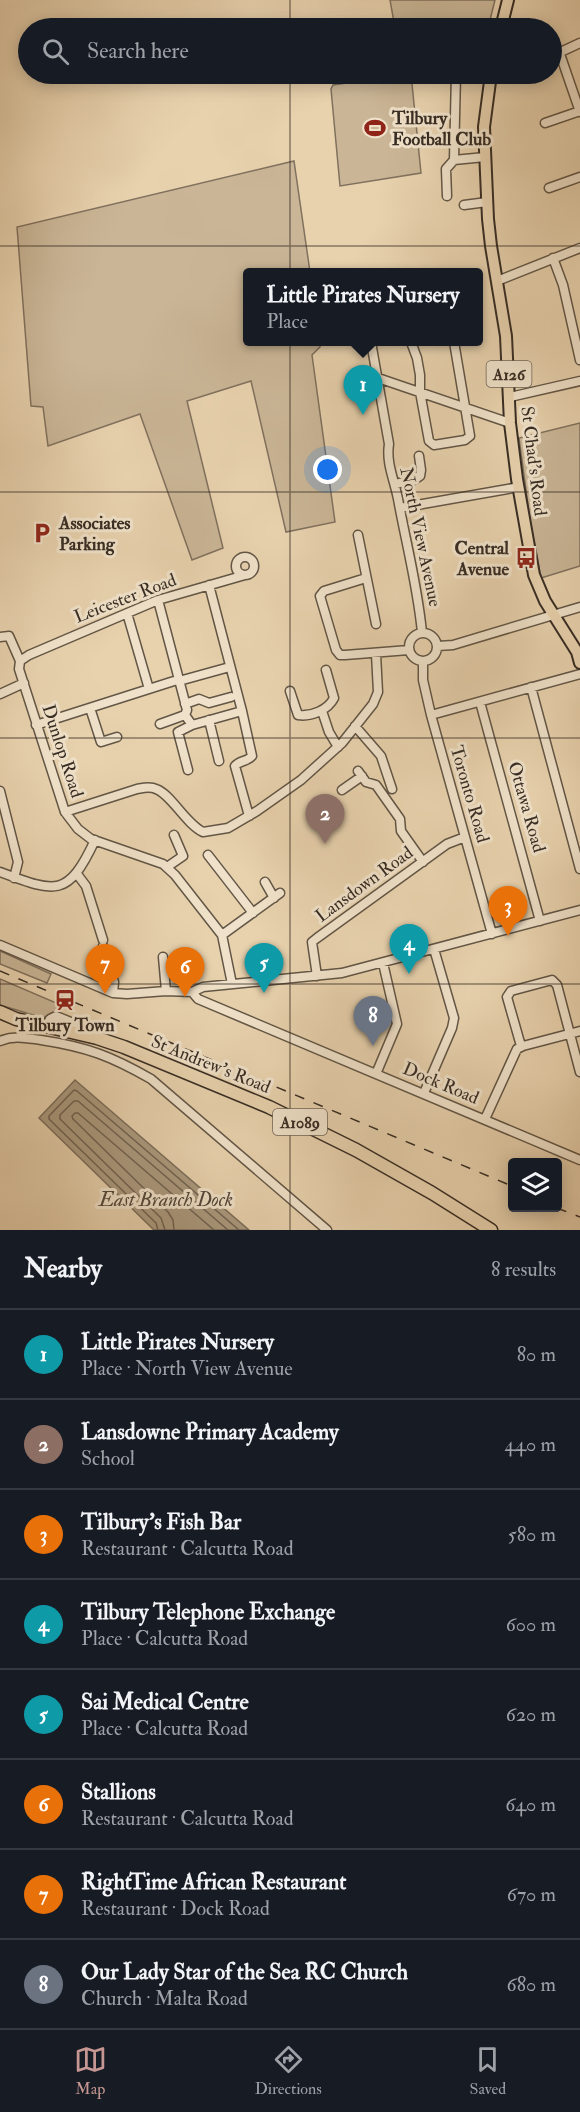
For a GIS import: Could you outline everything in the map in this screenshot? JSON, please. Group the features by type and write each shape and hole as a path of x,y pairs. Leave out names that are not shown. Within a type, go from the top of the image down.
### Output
{"highway":[{"name":"St Andrew's Road","path":"0,1012 16,1019 97,1038 269,1107 315,1128 432,1193 491,1230"}],"main road":[{"path":"504,18 509,0"},
{"name":"St Chad's Road","path":"490,84 484,127 487,202 491,246 507,342 510,423 519,488 534,575 540,590 577,652 580,663"}],"street":[{"path":"562,52 580,43"},
{"path":"545,123 580,111 562,69"},
{"path":"447,196 446,169 454,160 456,84"},
{"path":"454,160 485,157"},
{"path":"549,188 580,177"},
{"path":"465,205 487,202"},
{"path":"496,281 580,248"},
{"path":"553,258 563,285 580,360"},
{"name":"North View Avenue","path":"372,346 389,444 387,457 400,508 422,633"},
{"path":"412,346 417,358 420,392 429,441 432,444 468,439 470,434 455,346"},
{"path":"378,378 510,423"},
{"path":"510,397 580,381"},
{"path":"395,484 414,480 420,476 418,456"},
{"path":"400,508 519,488"},
{"path":"358,535 376,624"},
{"name":"Leicester Road","path":"20,661 29,655 158,600 245,575"},
{"path":"366,578 324,591 320,596 336,650 340,655 409,650"},
{"path":"209,585 252,756 249,760 238,762 235,766 249,816"},
{"path":"158,600 177,681 187,710 185,715"},
{"path":"438,646 453,645 580,607"},
{"path":"127,613 149,689"},
{"path":"422,633 432,635 438,646 432,658 423,661 414,658 409,650 412,638 422,633"},
{"name":"Dunlop Road","path":"0,637 9,636 20,661 19,665 36,725 65,812 78,829 96,840 166,867 205,911 222,935 232,984"},
{"path":"65,812 148,787 162,791 187,821 203,832 228,828 301,780 338,747 373,704 378,692 376,654"},
{"name":"Toronto Road","path":"423,661 423,680 431,715 492,934"},
{"path":"36,725 149,689 226,668"},
{"path":"290,692 298,715 306,716 322,711 332,703 334,698 326,670"},
{"path":"431,715 580,674"},
{"path":"0,694 24,683"},
{"path":"531,687 580,869"},
{"path":"185,704 199,699 209,703 231,697"},
{"name":"Ottawa Road","path":"480,702 540,921"},
{"path":"90,708 101,742 117,737"},
{"path":"188,770 178,732 192,725 242,711"},
{"path":"322,711 329,732 338,747"},
{"path":"160,724 185,715"},
{"path":"185,715 192,725"},
{"path":"208,720 219,761"},
{"path":"355,726 381,756 392,789"},
{"path":"342,790 360,774 366,782 376,785 400,819 401,831 423,862"},
{"path":"0,791 18,862 15,878"},
{"path":"166,867 183,856 174,835"},
{"name":"Lansdown Road","path":"317,976 312,942 447,844 465,837"},
{"path":"0,872 31,884 48,887 67,882 77,874 96,840"},
{"path":"208,855 253,913"},
{"path":"77,874 86,886 116,993"},
{"path":"222,935 277,895 265,882"},
{"path":"0,945 116,993 192,992 203,987 342,974 580,910"},
{"path":"424,1093 452,1028 453,1018 434,949"},
{"path":"163,957 166,991"},
{"path":"376,1074 397,1024 382,963"},
{"path":"521,1046 507,997 511,992 552,980 557,985 580,1072"},
{"name":"Dock Road","path":"192,992 198,999 580,1160"},
{"path":"485,1119 517,1049 580,1031"},
{"path":"0,1041 16,1036 79,1046 124,1064 151,1079 327,1230"}],"shaded area":[{"path":"390,0 495,0 490,18 393,18"},
{"name":"Tilbury Football Club","path":"412,84 421,173 340,186 331,89 333,85"},
{"path":"294,161 309,268 243,268 243,346 320,346 312,355 335,522 286,532 251,381 187,401 223,548 192,560 140,414 48,446 43,407 31,406 17,227"},
{"path":"580,423 580,566 541,578 530,520 519,438"},
{"path":"0,951 51,974 47,983 0,964"},
{"path":"0,979 61,1005 58,1010 43,1018 0,1005"}],"water":[{"name":"East Branch Dock","path":"75,1080 249,1230 154,1230 39,1118"}],"railway":[{"path":"0,971 508,1184"},
{"path":"562,1210 580,1217"}],"place":[{"name":"Tilbury Football Club","path":"375,128"},
{"name":"Little Pirates Nursery","path":"363,415"},
{"name":"Associates Parking","path":"42,533"},
{"name":"Central Avenue","path":"526,558"},
{"name":"Lansdowne Primary Academy","path":"325,844"},
{"name":"Tilbury's Fish Bar","path":"508,936"},
{"name":"Tilbury Telephone Exchange","path":"409,974"},
{"name":"Sai Medical Centre","path":"264,993"},
{"name":"RightTime African Restaurant","path":"105,994"},
{"name":"Stallions","path":"185,997"},
{"name":"Tilbury Town","path":"65,1000"},
{"name":"Our Lady Star of the Sea RC Church","path":"373,1046"}]}
